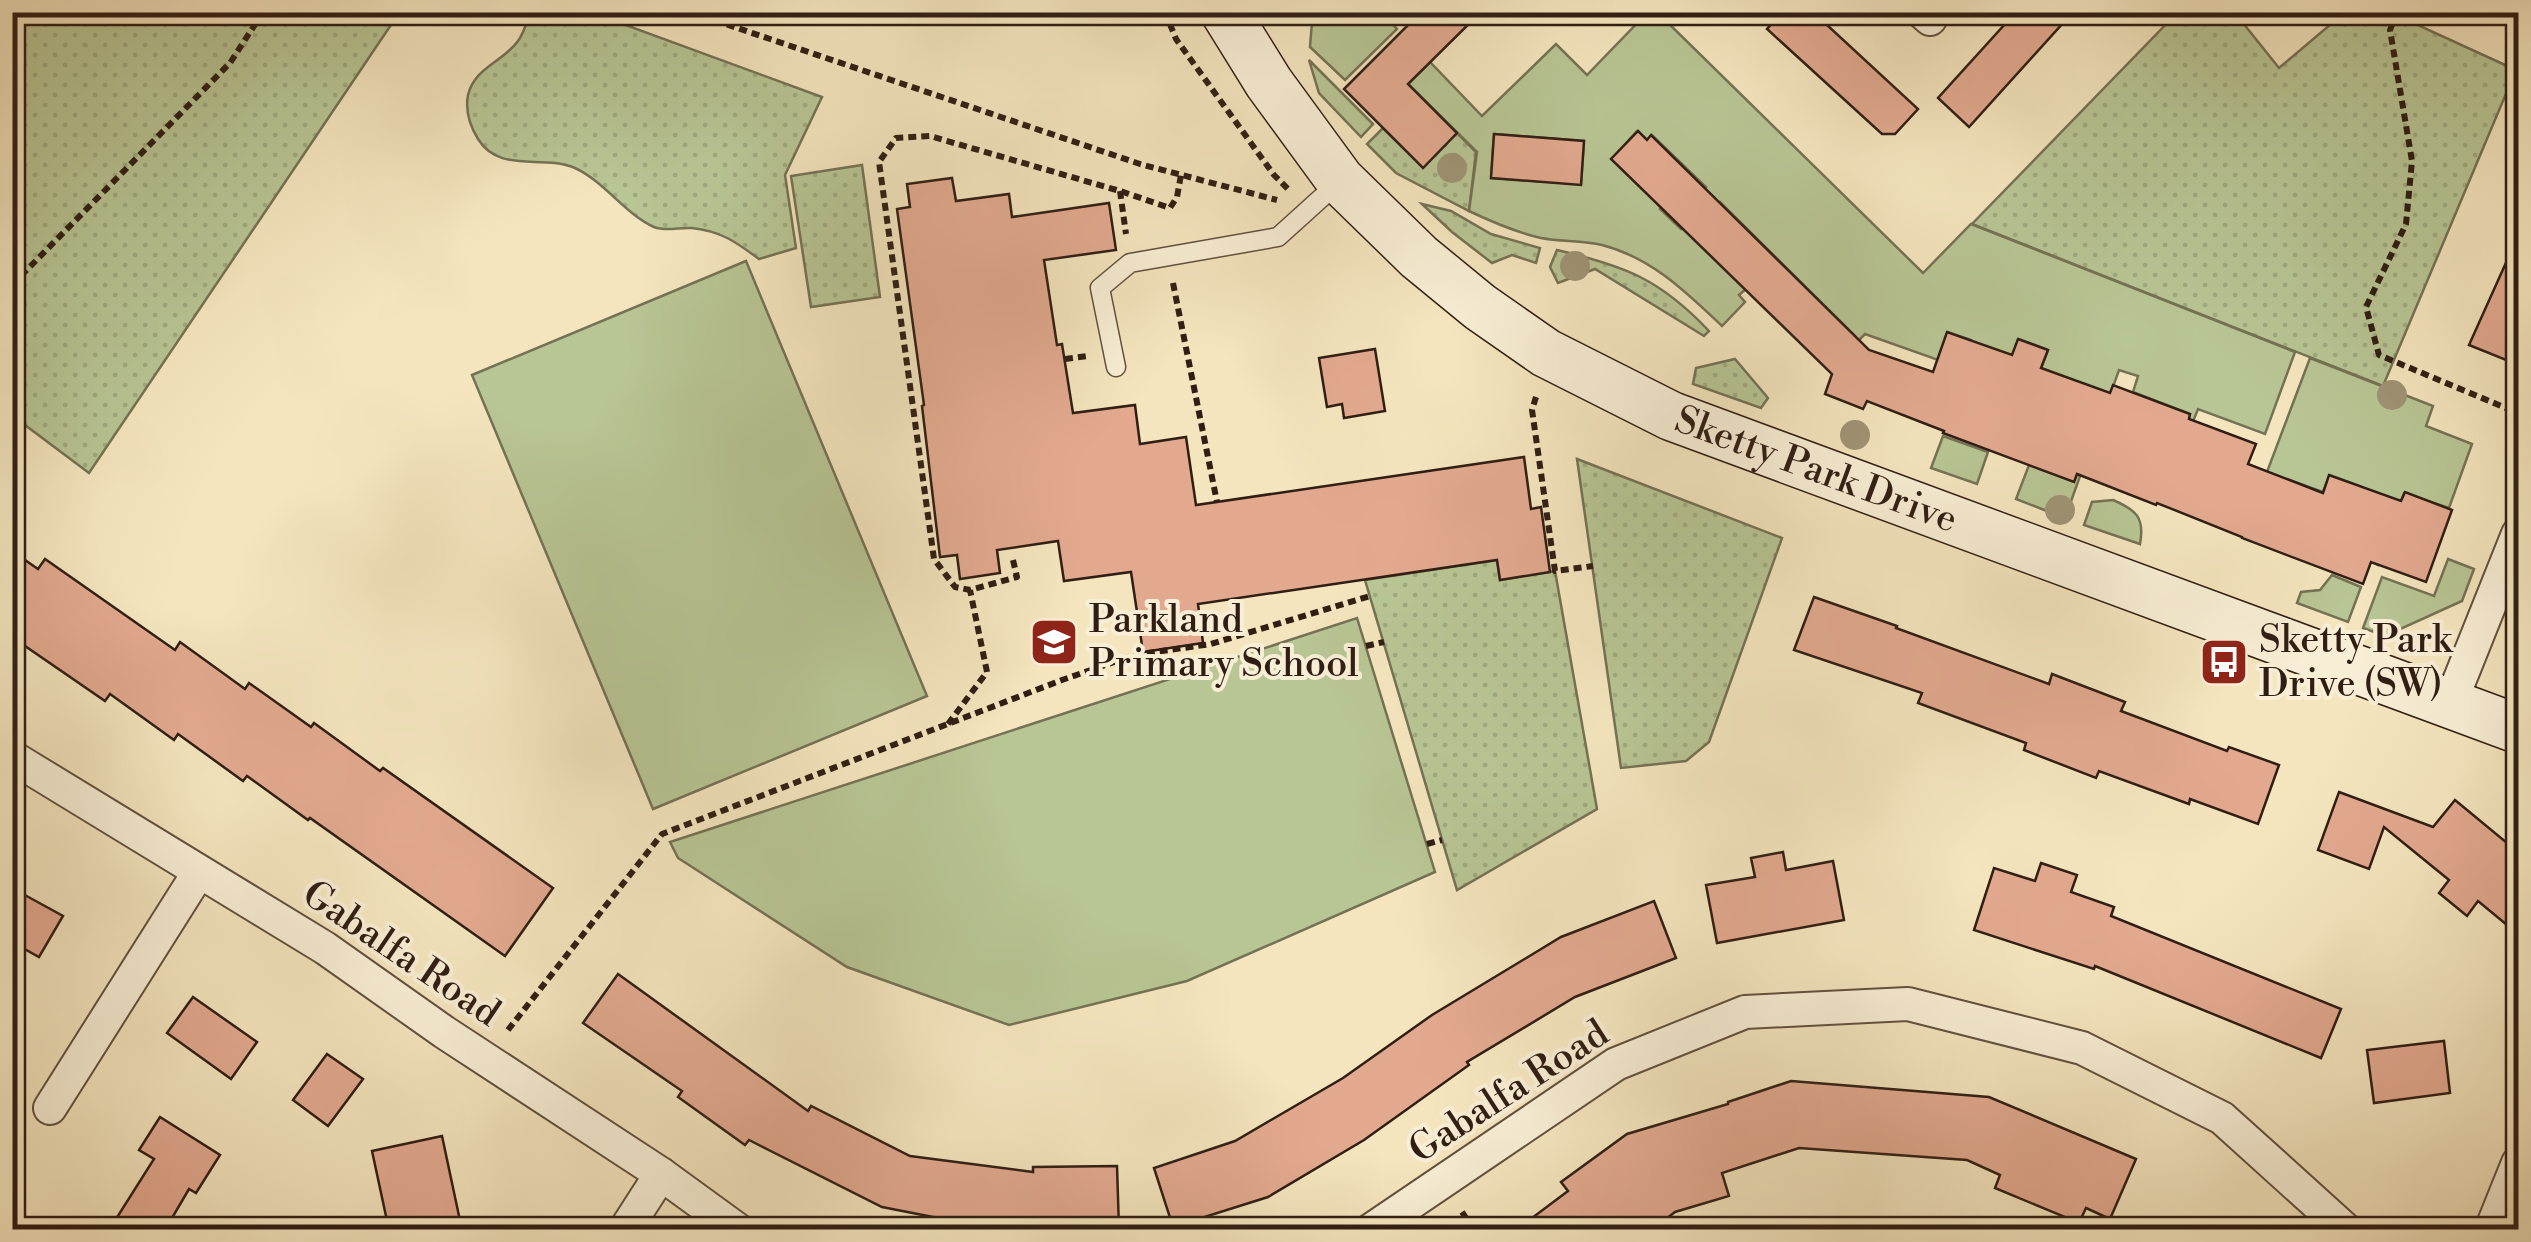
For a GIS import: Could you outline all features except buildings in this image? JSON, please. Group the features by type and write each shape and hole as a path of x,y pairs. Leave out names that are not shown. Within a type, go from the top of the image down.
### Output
{"street":[{"name":"Sketty Park Drive","path":"1238,16 1268,82 1340,180 1418,257 1546,353 1671,416 2518,730"},
{"path":"2450,704 2518,534"},
{"name":"Gabalfa Road","path":"12,756 324,948 738,1230"},
{"path":"50,1108 199,872"},
{"name":"Gabalfa Road","path":"1371,1230 1616,1064 1745,1012 1908,1004 2082,1048 2222,1118 2346,1230"},
{"path":"2490,1230 2518,1162"},
{"path":"625,1230 661,1174"}],"lane":[{"path":"1116,367 1100,288 1130,264 1278,237 1340,180"}],"path":[{"path":"12,284 230,63 262,12"},
{"path":"690,12 1180,175 1286,202 1297,198 1274,175 1176,38 1165,12"},
{"path":"2398,12 2390,30 2412,162 2406,224 2366,307 2379,356 2518,413"},
{"path":"1013,560 1016,578 970,590 956,587 934,559 879,162 896,138 930,136 1170,208 1178,197 1180,175"},
{"path":"1120,191 1130,264"},
{"path":"1168,257 1217,502"},
{"path":"1546,353 1532,410 1556,571 1592,566"},
{"path":"948,724 987,672 970,590"},
{"path":"486,1059 662,834 1134,655 1211,644 1370,596"},
{"path":"1366,646 1384,642"},
{"path":"1427,844 1442,840"}],"green space":[{"path":"12,13 399,13 89,473 13,416"},
{"path":"530,13 593,13 822,97 785,175 796,248 759,259 711,232 654,227 575,168 509,160 487,150 471,124 468,95 483,71 518,41"},
{"path":"1325,13 1382,13 1397,29 1345,80 1310,47 1312,22"},
{"path":"1647,13 1658,13 1923,273 1971,224 2295,352 2265,434 2198,409 2178,459 2174,457 2190,414 2133,392 2138,376 2119,370 2102,418 2062,387 2065,377 2041,368 2048,350 2019,339 2009,364 1968,348 1971,340 1948,332 1938,360 1865,334 1829,370 1854,335 1720,202 1689,232 1746,289 1739,295 1745,302 1722,326 1667,278 1637,258 1602,245 1531,236 1469,211 1477,152 1408,84 1430,62 1482,116 1556,44 1587,75","holes":["1637,131 1647,140 1652,135 1706,187 1698,197 1706,205 1681,229 1660,209 1664,204 1612,159","1494,134 1584,141 1581,184 1491,178"]},
{"path":"2177,13 2235,13 2279,68 2344,13 2415,13 2411,22 2516,70 2383,386 1972,224"},
{"path":"1309,60 1373,124 1361,137 1319,93"},
{"path":"1383,128 1423,167 1457,133 1476,152 1469,211 1396,173 1367,144"},
{"path":"862,165 880,297 811,307 791,176"},
{"path":"1422,204 1451,211 1491,234 1540,248 1536,263 1512,255 1492,263"},
{"path":"1557,250 1640,277 1674,299 1709,331 1704,336 1595,269 1558,283 1550,267"},
{"path":"746,261 927,696 653,809 472,375"},
{"path":"2310,358 2433,406 2426,426 2472,444 2449,508 2404,493 2378,565 2374,563 2362,487 2330,475 2323,492 2267,472"},
{"path":"1735,359 1768,398 1761,408 1693,384 1696,368"},
{"path":"1943,436 1988,452 1977,484 1931,468"},
{"path":"2085,452 2088,454 2065,518 2016,499 2029,465 2074,482"},
{"path":"1577,459 1782,538 1709,742 1686,761 1621,768"},
{"path":"2113,500 2137,516 2140,544 2084,525 2092,502"},
{"path":"2448,559 2474,569 2462,601 2385,636 2363,628 2382,577 2434,596"},
{"path":"1497,560 1500,580 1555,571 1597,809 1457,890 1365,580"},
{"path":"2332,575 2361,587 2348,622 2297,603 2301,592 2320,590"},
{"path":"1357,618 1435,872 1187,981 1009,1025 847,967 678,858 670,842"}],"place":[{"name":"Parkland Primary School","path":"1054,642"},
{"name":"Sketty Park Drive (SW)","path":"2224,662"}]}
